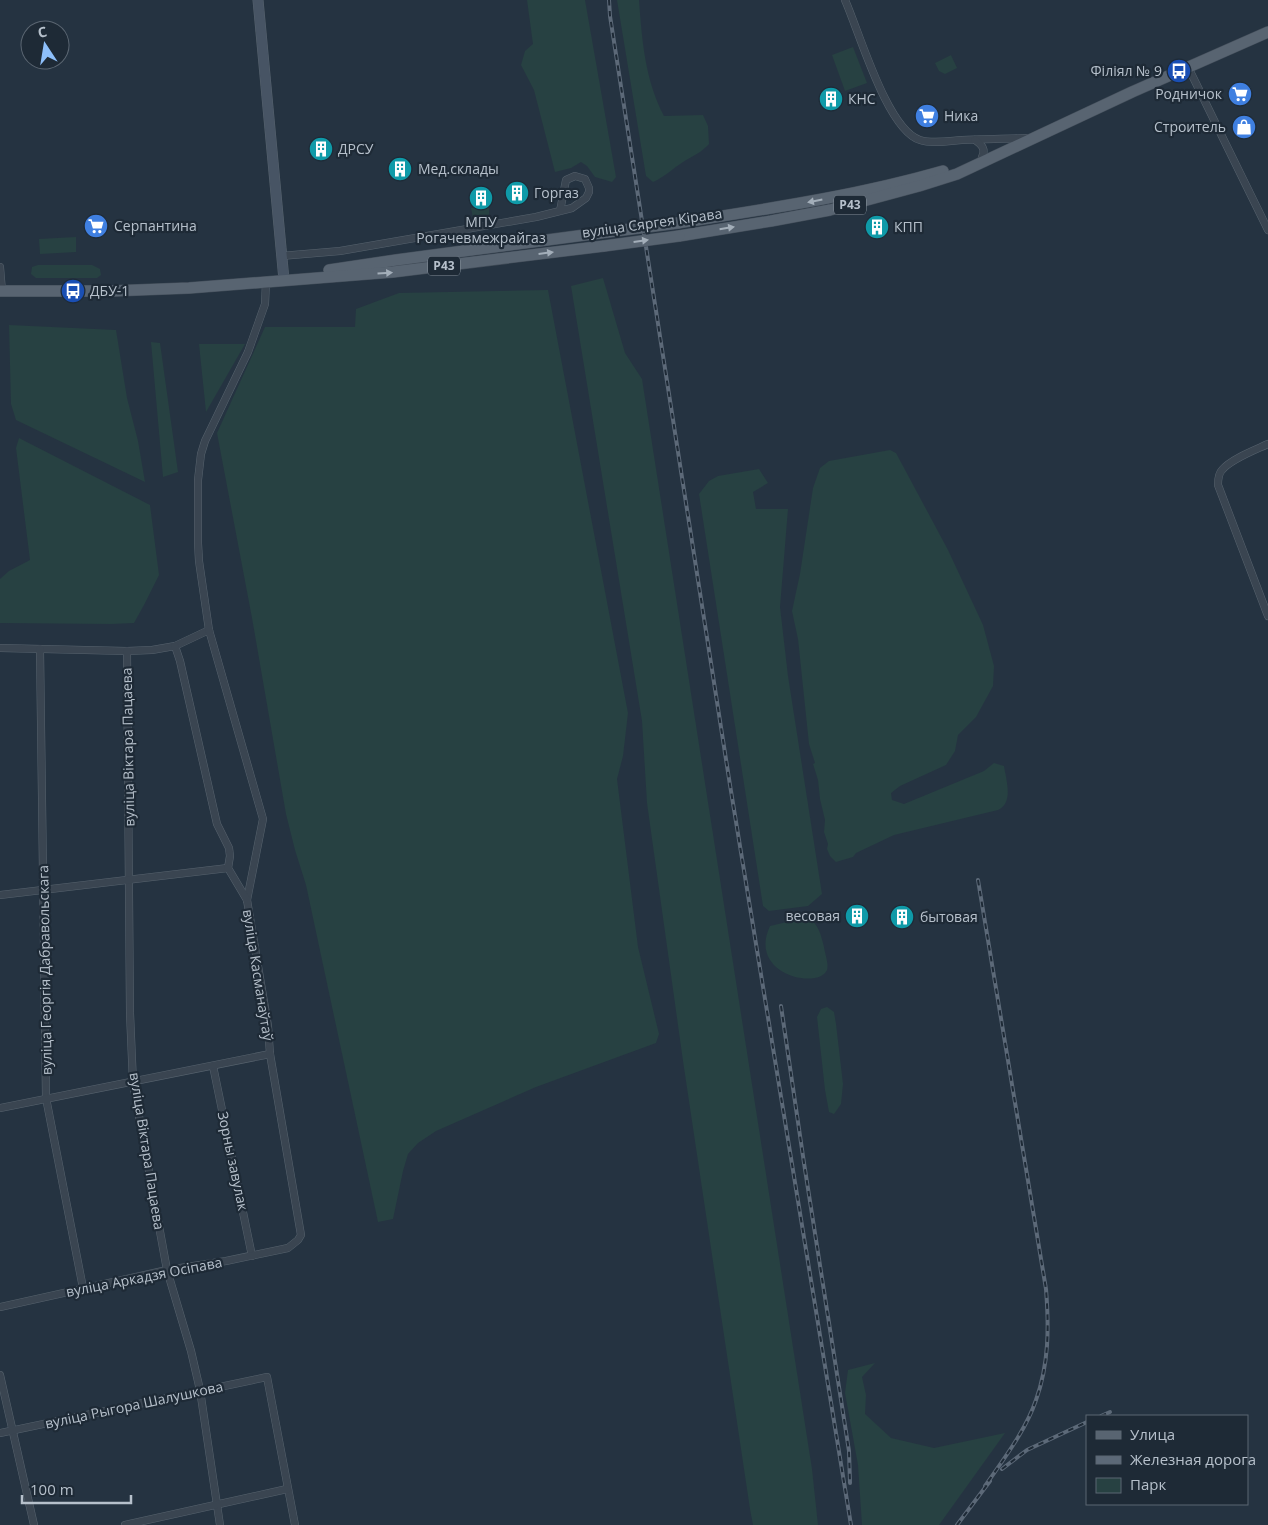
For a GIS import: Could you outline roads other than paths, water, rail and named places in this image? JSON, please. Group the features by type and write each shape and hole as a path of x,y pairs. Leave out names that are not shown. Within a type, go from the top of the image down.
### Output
{"main road":[{"name":"вуліца Сяргея Кірава","path":"284,280 334,269 678,223 790,206 865,192 950,169 982,157 1011,143 1035,138 1268,32"},
{"name":"вуліца Сяргея Кірава","path":"1,291 111,291 393,272 679,236 771,221 872,200 957,174 1011,143"}],"street":[{"path":"258,0 284,280"},
{"path":"845,0 882,94 894,115 908,133 920,140 936,142 974,140 1011,143"},
{"path":"1188,67 1268,230"},
{"path":"974,140 981,144 983,148 984,153 982,157"},
{"path":"281,256 340,251 536,217 560,211 572,208 588,196 589,185 585,179 575,176 566,180 560,211"},
{"path":"0,267 1,291"},
{"path":"246,900 263,819 209,630 198,555 198,480 201,454 210,429 248,352 266,304 266,282"},
{"path":"1268,444 1221,470 1218,478 1218,486 1268,616"},
{"path":"0,648 127,651 175,646 209,630"},
{"name":"вуліца Касманаўтаў","path":"175,646 217,824 229,848 228,868 246,900 301,1235 288,1248"},
{"name":"вуліца Георгія Дабравольскага","path":"40,649 46,1098 83,1288"},
{"name":"вуліца Віктара Пацаева","path":"127,651 130,1012 133,1083 167,1270 191,1351 200,1390 220,1525"},
{"path":"0,894 228,868"},
{"path":"0,1108 133,1083 270,1054"},
{"name":"Зорны завулак","path":"213,1066 252,1256"},
{"name":"вуліца Аркадзя Осіпава","path":"0,1307 167,1270 288,1248"},
{"path":"0,1375 34,1525"},
{"name":"вуліца Рыгора Шалушкова","path":"0,1433 200,1390 267,1378 287,1489"},
{"path":"125,1525 287,1489 295,1525"}],"railway":[{"path":"609,0 730,785 851,1525"},
{"path":"978,880 1046,1289 1048,1317 1046,1359 1032,1411 1020,1434 985,1486"},
{"path":"781,1006 849,1451 850,1483"},
{"path":"1103,1415 1110,1412"},
{"path":"1002,1469 1027,1450 1086,1422"},
{"path":"957,1525 990,1481"}],"place":[{"name":"Філіял № 9","path":"1179,71"},
{"name":"Родничок","path":"1240,94"},
{"name":"КНС","path":"831,99"},
{"name":"Ника","path":"927,116"},
{"name":"Строитель","path":"1244,127"},
{"name":"ДРСУ","path":"321,149"},
{"name":"Мед.склады","path":"400,169"},
{"name":"Горгаз","path":"517,193"},
{"name":"МПУ Рогачевмежрайгаз","path":"481,198"},
{"name":"Серпантина","path":"96,226"},
{"name":"КПП","path":"877,227"},
{"name":"ДБУ-1","path":"73,291"},
{"name":"весовая","path":"857,916"},
{"name":"бытовая","path":"902,917"}]}
